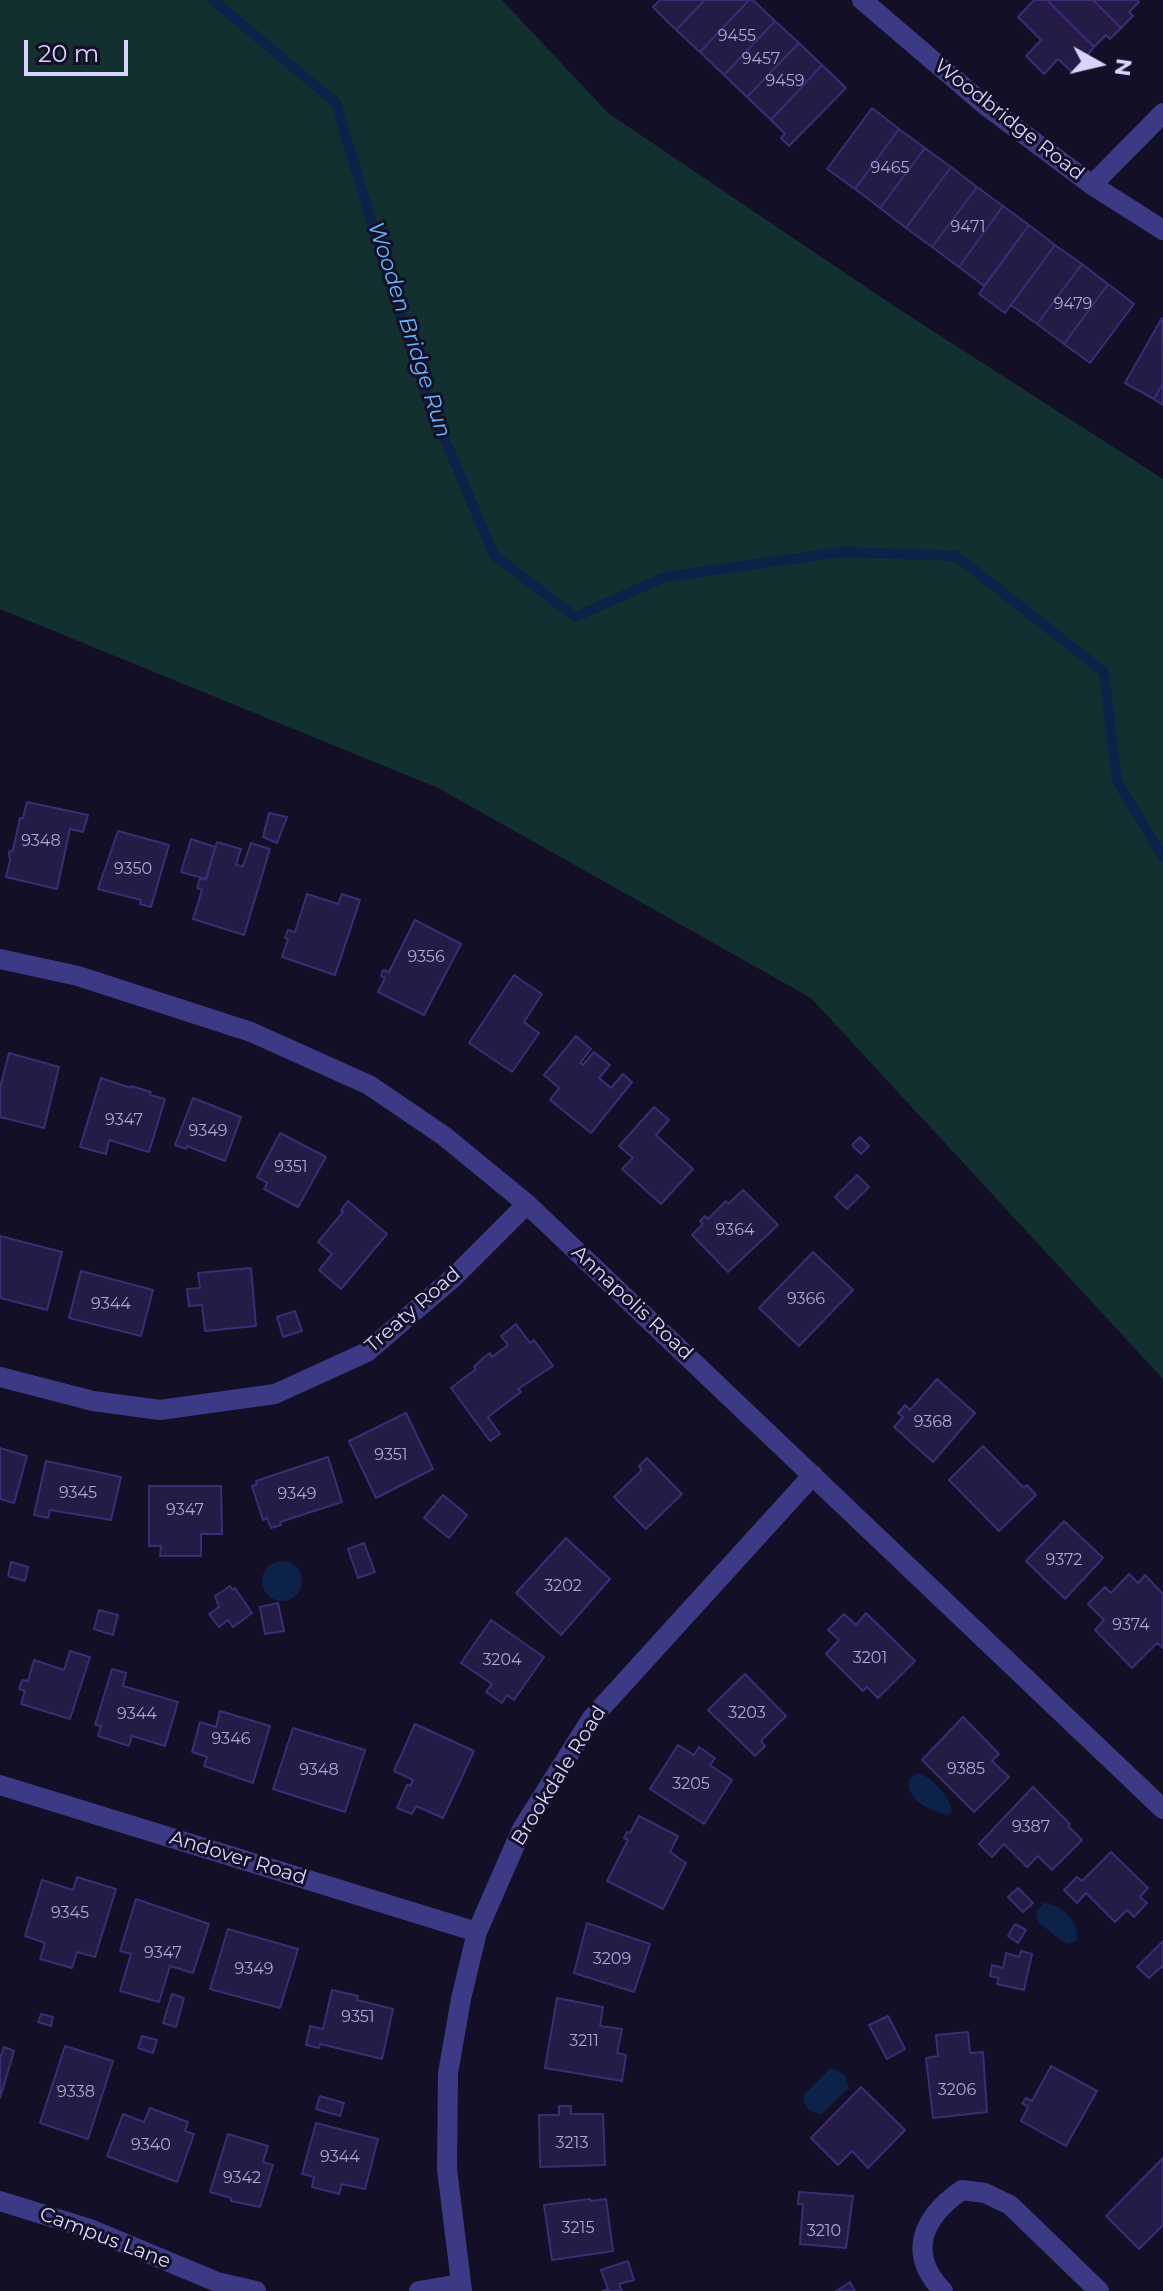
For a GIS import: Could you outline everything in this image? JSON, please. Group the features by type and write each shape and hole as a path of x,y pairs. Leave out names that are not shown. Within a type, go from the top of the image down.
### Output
{"street":[{"name":"Woodbridge Road","path":"862,0 985,105 1092,185 1163,230"},
{"path":"1092,185 1163,113"},
{"name":"Annapolis Road","path":"0,959 78,976 251,1032 369,1085 444,1136 527,1204 1163,1809"},
{"name":"Treaty Road","path":"0,1377 93,1401 160,1410 275,1394 367,1352 453,1278 527,1204"},
{"name":"Brookdale Road","path":"461,2288 447,2169 448,2073 477,1932 522,1829 592,1718 813,1475"},
{"name":"Andover Road","path":"0,1785 477,1932"},
{"path":"943,2291 924,2265 920,2242 942,2204 962,2190 985,2193 1010,2205 1099,2291"},
{"name":"Campus Lane","path":"0,2201 90,2229 217,2282 256,2291"},
{"path":"419,2291 461,2288"}],"green space":[{"path":"0,0 502,0 608,113 891,304 1163,479 1163,1379 811,998 438,788 0,609"}],"water":[{"path":"282,1561 296,1567 302,1581 296,1595 282,1601 268,1595 262,1581 268,1567"},
{"path":"918,1773 940,1789 949,1801 952,1812 948,1815 934,1811 915,1799 909,1779"},
{"path":"1044,1903 1057,1907 1069,1916 1076,1928 1076,1941 1063,1942 1038,1922 1036,1912"},
{"path":"831,2068 844,2074 849,2088 821,2115 809,2110 804,2103 804,2095"}],"building":[{"path":"660,0 705,0 676,30 653,7"},
{"path":"705,0 749,0 700,52 676,30"},
{"path":"749,0 753,0 775,21 724,75 700,52"},
{"path":"1034,0 1047,0 1094,47 1073,73 1058,59 1044,74 1026,56 1041,40 1018,17"},
{"path":"1047,0 1093,0 1121,28 1110,39 1106,35 1094,47"},
{"path":"1093,0 1139,2 1129,12 1133,16 1121,28"},
{"path":"775,21 799,43 747,97 724,75"},
{"path":"799,43 822,65 771,120 747,97"},
{"path":"822,65 846,88 789,146 781,138 785,134 771,120"},
{"path":"872,108 899,129 855,189 827,169"},
{"path":"899,129 925,148 880,208 855,189"},
{"path":"925,148 951,167 906,228 880,208"},
{"path":"951,167 977,187 932,247 906,228"},
{"path":"977,187 1003,206 959,267 932,247"},
{"path":"1003,206 1029,225 984,286 959,267"},
{"path":"1029,225 1055,245 1005,313 979,294"},
{"path":"1055,245 1082,264 1037,324 1011,305"},
{"path":"1082,264 1108,284 1064,344 1037,324"},
{"path":"1108,284 1134,304 1090,363 1064,344"},
{"path":"1162,318 1163,383 1154,399 1125,383"},
{"path":"1163,383 1163,405 1154,399"},
{"path":"27,802 88,815 83,832 70,829 57,889 6,877 9,852 13,850"},
{"path":"269,813 287,817 277,843 263,837"},
{"path":"118,831 169,845 151,907 140,904 141,900 98,889"},
{"path":"191,839 215,847 206,879 181,872"},
{"path":"217,842 241,849 236,865 243,866 251,843 270,849 244,935 193,919 202,890 197,888 200,878 206,880"},
{"path":"307,894 338,904 342,894 360,900 335,975 282,957 288,930 295,932"},
{"path":"415,920 461,944 424,1015 378,992 385,978 381,976 383,970 389,972"},
{"path":"514,975 542,994 524,1022 539,1033 512,1072 469,1043"},
{"path":"576,1036 591,1049 580,1063 583,1065 594,1052 610,1065 599,1078 611,1088 623,1074 632,1082 591,1133 550,1100 559,1088 544,1075"},
{"path":"9,1053 59,1067 44,1128 0,1117 0,1088"},
{"path":"101,1078 165,1099 149,1152 109,1140 106,1154 80,1147"},
{"path":"193,1098 241,1117 225,1161 187,1146 186,1149 175,1145"},
{"path":"654,1107 669,1120 656,1135 693,1169 661,1204 622,1169 633,1158 619,1146"},
{"path":"280,1133 326,1157 298,1207 264,1189 267,1183 257,1177"},
{"path":"860,1137 869,1146 861,1154 852,1145"},
{"path":"857,1175 869,1187 847,1209 835,1197"},
{"path":"743,1190 778,1225 728,1272 692,1235 703,1224 700,1221 705,1216 708,1219"},
{"path":"348,1201 387,1234 341,1289 319,1270 332,1254 318,1242 343,1212 341,1210"},
{"path":"0,1236 62,1252 47,1310 0,1298"},
{"path":"813,1252 853,1290 799,1346 759,1308"},
{"path":"251,1268 256,1326 205,1331 202,1305 189,1306 187,1289 200,1288 198,1273"},
{"path":"81,1271 153,1290 141,1336 69,1318"},
{"path":"295,1311 302,1331 283,1337 277,1317"},
{"path":"516,1324 530,1343 534,1340 553,1366 518,1389 521,1392 488,1417 500,1434 490,1441 451,1388 476,1369 474,1367 483,1358 490,1353 492,1357 508,1345 501,1336"},
{"path":"937,1379 975,1413 933,1462 894,1427 903,1417 898,1413 905,1405 910,1410"},
{"path":"406,1413 433,1469 376,1498 349,1441"},
{"path":"983,1446 1024,1488 1027,1485 1036,1495 999,1531 949,1480"},
{"path":"0,1448 27,1456 14,1503 0,1499"},
{"path":"328,1457 342,1502 280,1522 281,1525 271,1528 267,1518 263,1520 252,1486 257,1484 256,1481"},
{"path":"647,1458 682,1494 646,1529 614,1497 642,1470 639,1466"},
{"path":"46,1461 121,1477 111,1520 50,1510 48,1518 34,1515"},
{"path":"149,1486 221,1486 222,1534 201,1534 201,1556 160,1556 161,1546 149,1546"},
{"path":"443,1495 467,1515 449,1538 424,1518"},
{"path":"1064,1521 1103,1558 1065,1599 1026,1561"},
{"path":"566,1538 610,1579 561,1635 516,1593"},
{"path":"364,1543 375,1572 358,1578 348,1549"},
{"path":"11,1562 28,1567 25,1581 8,1576"},
{"path":"1129,1574 1138,1583 1145,1575 1163,1594 1163,1648 1157,1643 1132,1668 1095,1630 1104,1620 1088,1604 1105,1587 1111,1593"},
{"path":"230,1586 233,1590 235,1588 252,1613 233,1627 228,1620 219,1627 209,1614 219,1607 215,1596"},
{"path":"278,1603 284,1631 265,1634 260,1607"},
{"path":"99,1610 118,1615 113,1635 94,1629"},
{"path":"866,1613 915,1661 878,1698 867,1687 863,1691 826,1654 839,1640 828,1630 844,1614 856,1625"},
{"path":"491,1620 544,1657 514,1700 507,1695 502,1703 486,1692 492,1684 461,1663"},
{"path":"70,1651 90,1657 70,1719 21,1704 25,1691 19,1689 22,1680 28,1681 34,1660 64,1670"},
{"path":"112,1669 126,1673 123,1686 178,1702 165,1746 132,1736 129,1746 98,1736 101,1726 95,1725"},
{"path":"745,1674 786,1716 761,1741 765,1746 755,1756 708,1710"},
{"path":"220,1711 270,1726 253,1783 204,1766 207,1757 192,1752 200,1722 216,1727"},
{"path":"963,1717 999,1754 992,1761 1009,1777 974,1812 922,1760"},
{"path":"415,1724 474,1751 443,1818 416,1806 412,1814 397,1808 407,1785 410,1786 413,1780 394,1771"},
{"path":"293,1728 365,1750 345,1812 273,1789"},
{"path":"678,1745 694,1755 699,1747 715,1758 710,1765 732,1780 704,1824 650,1789"},
{"path":"1033,1787 1082,1840 1052,1870 1038,1856 1027,1867 1004,1844 992,1857 979,1844"},
{"path":"639,1816 678,1836 670,1852 686,1863 663,1909 607,1881 628,1840 624,1838"},
{"path":"1111,1852 1148,1888 1140,1897 1147,1903 1134,1917 1127,1910 1115,1922 1086,1893 1077,1903 1064,1890 1077,1877 1082,1881"},
{"path":"77,1877 116,1889 95,1957 77,1952 72,1968 40,1959 45,1943 25,1936 42,1880 73,1890"},
{"path":"1018,1888 1033,1903 1023,1912 1008,1897"},
{"path":"136,1899 209,1924 193,1973 170,1966 159,2002 120,1991 131,1954 120,1951"},
{"path":"587,1923 650,1944 634,1992 574,1973"},
{"path":"1015,1924 1026,1930 1018,1943 1008,1936"},
{"path":"228,1929 298,1949 280,2008 210,1989"},
{"path":"1163,1941 1163,1968 1149,1978 1137,1967"},
{"path":"1021,1951 1032,1954 1024,1990 997,1984 999,1978 990,1976 992,1965 1003,1968 1006,1953 1019,1957"},
{"path":"332,1990 393,2009 382,2059 320,2044 319,2048 306,2045 310,2026 323,2029"},
{"path":"172,1994 184,1998 176,2027 163,2023"},
{"path":"557,1998 603,2007 600,2026 622,2029 617,2053 626,2055 622,2081 545,2068"},
{"path":"41,2014 53,2017 51,2026 38,2022"},
{"path":"888,2016 905,2049 887,2059 869,2025"},
{"path":"968,2032 970,2053 983,2052 987,2112 933,2118 926,2058 938,2056 936,2035"},
{"path":"142,2036 157,2040 153,2053 138,2048"},
{"path":"65,2046 113,2061 88,2139 40,2123"},
{"path":"4,2047 14,2051 0,2098 0,2059"},
{"path":"1051,2066 1097,2091 1066,2146 1021,2121 1028,2107 1022,2103 1026,2098 1032,2101"},
{"path":"861,2087 905,2130 868,2168 852,2151 838,2165 811,2138"},
{"path":"320,2096 344,2103 340,2116 316,2109"},
{"path":"559,2106 571,2106 571,2114 603,2114 605,2165 540,2167 539,2115 559,2115"},
{"path":"150,2108 188,2122 185,2131 194,2134 177,2182 107,2156 123,2114 144,2122"},
{"path":"316,2123 378,2139 365,2189 342,2184 339,2194 312,2187 314,2177 302,2174"},
{"path":"228,2134 268,2146 263,2162 273,2165 260,2207 231,2201 231,2198 210,2192"},
{"path":"1163,2158 1163,2225 1139,2249 1106,2216"},
{"path":"799,2192 853,2196 846,2248 800,2244 803,2204 798,2204"},
{"path":"606,2199 613,2251 552,2260 544,2205"},
{"path":"628,2261 634,2280 619,2284 622,2291 603,2291 608,2289 601,2270"},
{"path":"850,2282 855,2291 836,2291"}],"waterway":[{"name":"Wooden Bridge Run","path":"213,0 336,103 427,397 494,555 575,617 665,577 841,552 956,556 1104,672 1117,781 1163,857"}]}
